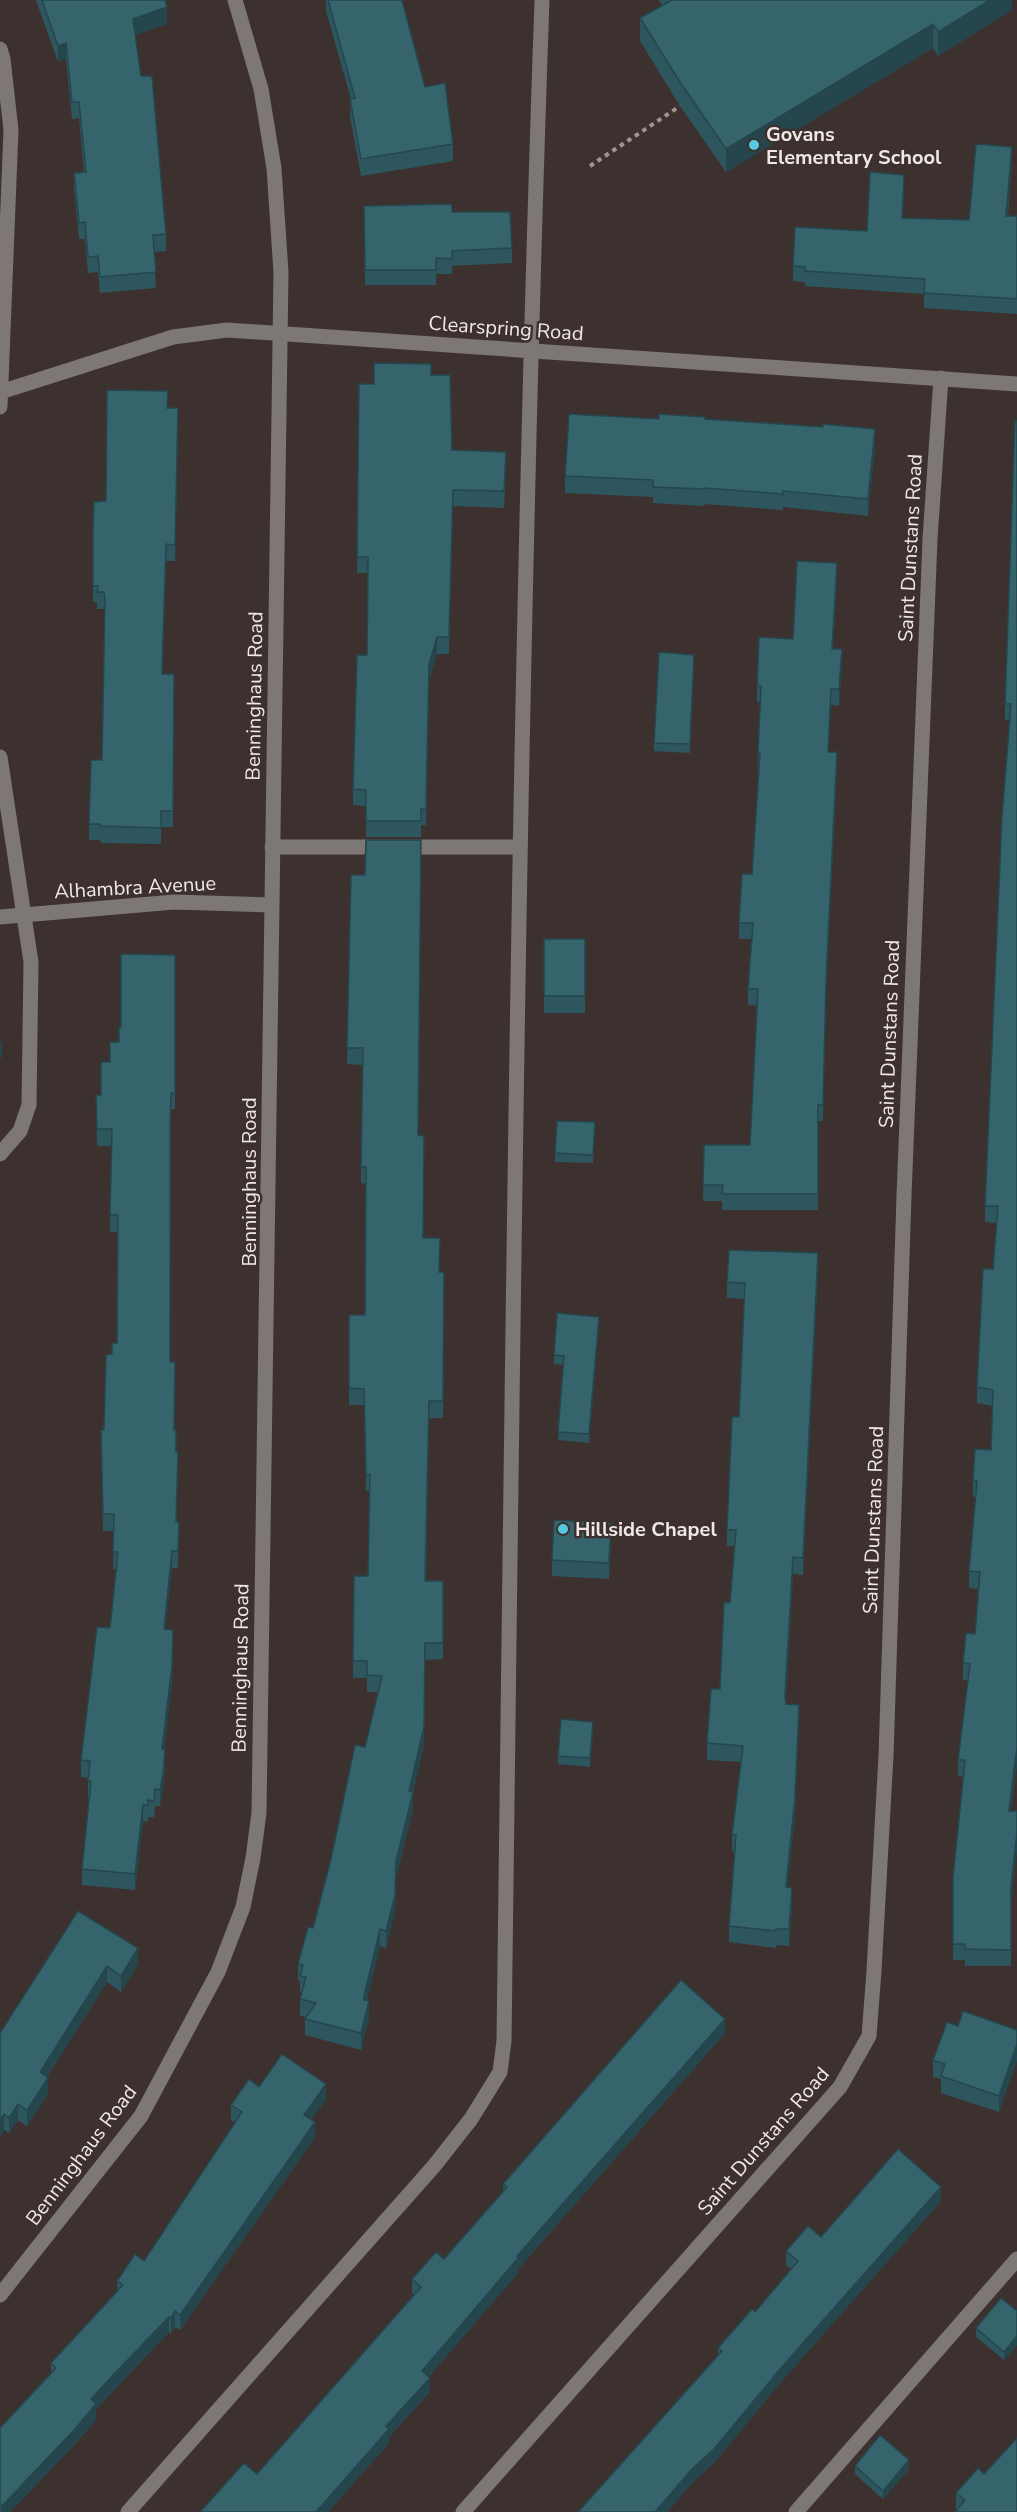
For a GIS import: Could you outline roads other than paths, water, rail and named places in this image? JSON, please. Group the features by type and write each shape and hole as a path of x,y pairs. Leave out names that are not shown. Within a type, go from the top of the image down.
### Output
{"street":[{"name":"Benninghaus Road","path":"0,2295 141,2116 218,1972 243,1907 254,1858 259,1813 269,1268 271,905 281,272 274,168 261,89 235,0"},
{"path":"128,2512 434,2166 471,2119 500,2072 504,2041 520,847 533,352 533,234 542,0"},
{"path":"0,49 3,60 6,132 0,397"},
{"name":"Clearspring Road","path":"0,397 173,337 227,330 1017,384"},
{"name":"Saint Dunstans Road","path":"463,2512 840,2087 868,2036 886,1756 905,1172 930,539 941,378"},
{"path":"0,757 31,962 29,1105 20,1131 0,1154"},
{"path":"272,847 520,847"},
{"name":"Alhambra Avenue","path":"0,916 174,902 271,905"},
{"path":"796,2512 1017,2259"}],"place":[{"name":"Govans Elementary School","path":"754,145"},
{"name":"Hillside Chapel","path":"563,1529"}]}
